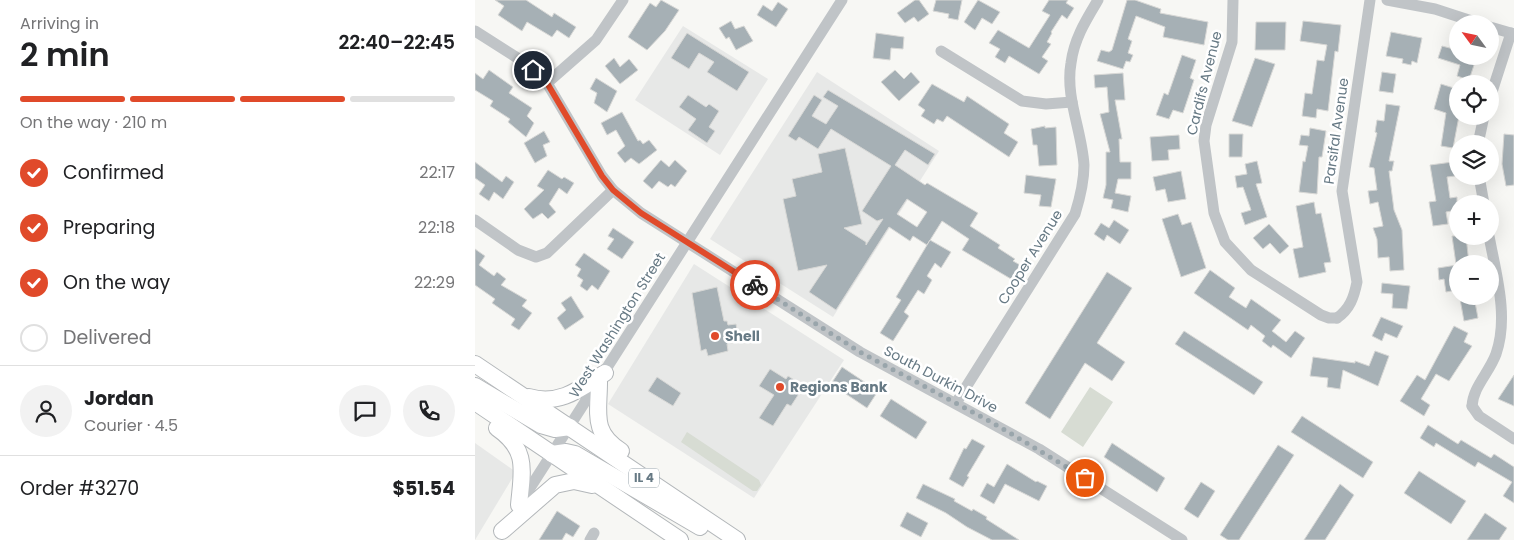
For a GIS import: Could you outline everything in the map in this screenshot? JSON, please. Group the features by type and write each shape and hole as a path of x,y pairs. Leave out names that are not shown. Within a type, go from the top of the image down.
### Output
{"highway":[{"name":"IL 4","path":"475,364 569,427 720,534 737,540"},
{"path":"517,393 545,401 560,399 602,378"},
{"path":"602,378 599,426 606,440 695,501 720,534"},
{"path":"475,386 545,427 569,427"},
{"name":"IL 4","path":"475,402 680,540"},
{"path":"475,412 508,435 521,453 523,468 519,505"},
{"path":"552,454 566,452 579,456 720,534"},
{"path":"499,536 549,489 560,483 574,481 602,487"}],"street":[{"path":"547,83 596,40 623,0"},
{"name":"West Washington Street","path":"499,536 602,378 842,0"},
{"name":"Cooper Avenue","path":"957,404 1075,214 1083,183 1083,165 1070,76 1074,48 1098,0"},
{"name":"Cardifs Avenue","path":"1233,0 1232,42 1208,116 1204,140 1214,213 1225,242 1251,270 1321,315 1337,323"},
{"name":"Parsifal Avenue","path":"1337,323 1354,296 1357,282 1342,191 1370,0"},
{"path":"1387,0 1436,5 1460,15"},
{"path":"1498,75 1513,34 1499,30"},
{"name":"South Durkin Drive","path":"475,31 519,59 547,83 602,176 613,190 641,213 860,352 1039,449 1182,540"},
{"path":"941,51 1022,101 1046,104 1073,102"},
{"path":"475,220 537,263 613,190"},
{"path":"1491,245 1501,307 1501,330 1496,353 1467,408 1514,438"}],"shaded area":[{"path":"683,26 768,79 720,155 635,100"},
{"path":"817,72 939,151 833,317 710,239"},
{"path":"694,264 844,360 754,498 608,404"},
{"path":"1090,387 1113,402 1083,447 1061,432"},
{"path":"687,432 759,480 761,485 757,491 753,491 681,442"},
{"path":"475,443 516,472 475,540"}],"building":[{"path":"495,0 526,0 552,17 554,13 576,27 569,38 557,30 552,37 527,22 522,31 498,15 504,6"},
{"path":"661,0 679,10 665,31 647,50 628,37 650,3 656,7"},
{"path":"915,0 919,0 929,14 918,22 914,17 905,23 897,13"},
{"path":"936,0 962,0 958,20 948,18 949,14 933,11"},
{"path":"978,0 1000,12 992,24 982,18 975,30 964,22"},
{"path":"1049,0 1068,0 1066,3 1074,8 1067,19 1062,15 1051,32 1047,42 1051,44 1042,57 1048,61 1039,74 1009,56 1005,63 995,57 1000,49 989,43 998,30 1029,48 1050,15 1042,11"},
{"path":"1127,0 1135,0 1161,9 1160,13 1208,22 1204,45 1163,37 1165,27 1136,16 1128,39 1132,41 1128,53 1133,55 1130,62 1126,61 1123,69 1097,61 1101,50 1109,52 1112,50"},
{"path":"778,2 788,9 776,27 757,15 763,5 772,11"},
{"path":"731,21 735,29 744,26 753,41 736,50 729,37 726,39 719,28"},
{"path":"1303,21 1341,25 1338,52 1335,51 1328,111 1317,109 1316,118 1302,116 1305,93 1312,94 1317,60 1324,61 1327,45 1300,41"},
{"path":"1256,22 1286,22 1285,50 1255,50"},
{"path":"1391,32 1422,38 1417,63 1412,61 1411,65 1402,63 1403,59 1386,56"},
{"path":"687,33 749,72 737,91 707,72 714,62 699,53 689,69 671,58"},
{"path":"876,33 904,37 903,49 891,48 890,60 873,58"},
{"path":"1442,46 1449,48 1449,62 1438,58"},
{"path":"1182,55 1196,60 1190,78 1194,80 1183,113 1173,110 1169,119 1156,115 1164,93 1168,95"},
{"path":"614,58 620,67 629,59 638,70 620,84 605,66"},
{"path":"1255,58 1275,64 1252,127 1232,121"},
{"path":"1460,65 1474,65 1471,75 1457,75"},
{"path":"489,70 513,87 509,93 532,108 527,116 534,123 526,137 508,122 510,119 490,106 493,101 475,90 475,73 483,79"},
{"path":"895,70 904,79 911,72 920,82 899,101 881,82"},
{"path":"1382,72 1396,74 1393,93 1379,91"},
{"path":"1123,73 1125,100 1115,100 1122,139 1119,139 1120,162 1131,162 1131,179 1118,179 1115,193 1131,196 1128,212 1111,208 1113,200 1103,198 1106,185 1106,152 1110,152 1100,114 1109,112 1107,87 1095,88 1094,75"},
{"path":"596,78 617,91 607,112 594,103 597,93 590,89"},
{"path":"932,84 964,102 967,96 1009,124 1004,133 1018,142 1009,157 947,116 943,122 937,119 934,124 921,116 925,110 918,105"},
{"path":"1441,84 1449,86 1449,125 1457,125 1455,135 1449,135 1449,147 1441,146 1446,113 1434,109"},
{"path":"828,90 935,154 928,165 905,150 895,165 925,185 927,183 978,213 970,226 1000,245 998,248 1015,259 1013,261 1020,265 1011,279 962,250 969,239 942,221 927,245 913,236 910,241 889,227 836,310 809,292 827,265 798,271 783,199 796,196 792,179 822,172 818,154 845,148 862,224 844,228 866,242 866,245 883,219 877,221 862,211 891,166 831,129 818,149 799,137 796,141 788,136 814,95 822,100 812,116 826,124 838,106 823,97","holes":["907,199 927,212 917,227 897,214"]},
{"path":"688,95 706,107 709,104 719,111 709,127 715,131 707,143 688,130 696,119 679,107"},
{"path":"1386,104 1400,106 1389,161 1394,161 1392,171 1389,171 1394,210 1402,230 1404,270 1390,271 1389,257 1378,258 1377,239 1373,228 1383,226 1378,202 1370,204 1368,191 1377,190 1374,168 1369,167 1377,133 1375,132 1377,120 1384,121"},
{"path":"622,112 638,141 640,140 643,144 649,140 657,150 639,164 631,158 625,163 617,153 625,146 616,130 607,135 601,123"},
{"path":"1045,126 1045,128 1056,127 1057,165 1039,166 1037,145 1033,145 1031,129"},
{"path":"1310,128 1326,131 1322,157 1319,157 1317,194 1299,192 1303,161 1305,162 1308,146 1299,145 1301,135 1309,136"},
{"path":"544,131 550,142 543,145 547,156 535,163 524,143"},
{"path":"1229,134 1243,134 1242,157 1229,157"},
{"path":"1504,134 1514,135 1514,185 1506,186 1502,164"},
{"path":"1179,135 1180,149 1168,150 1169,160 1152,161 1150,137"},
{"path":"661,160 669,167 675,160 687,171 675,187 671,184 668,187 659,181 652,189 643,181"},
{"path":"1257,161 1262,183 1256,184 1267,217 1245,225 1241,213 1251,210 1243,187 1237,188 1235,176 1247,174 1245,164"},
{"path":"475,162 502,182 506,176 514,182 503,199 494,192 489,201 479,194 485,185 475,178"},
{"path":"1449,163 1449,177 1447,177 1450,195 1449,211 1446,212 1448,224 1433,226 1429,202 1436,201 1430,165"},
{"path":"548,170 562,179 564,177 574,183 567,194 559,188 549,204 556,212 548,219 542,213 533,219 524,209 544,190 537,186"},
{"path":"1181,171 1186,199 1168,202 1165,189 1156,191 1153,177"},
{"path":"1026,175 1056,179 1051,207 1039,206 1041,195 1024,193"},
{"path":"1314,202 1316,214 1321,213 1331,262 1324,263 1326,272 1299,278 1293,249 1303,247 1296,206"},
{"path":"1178,214 1182,225 1191,222 1206,268 1181,277 1162,219"},
{"path":"1114,220 1129,230 1120,244 1107,235 1104,241 1094,234 1101,223 1109,228"},
{"path":"1269,224 1289,246 1280,254 1270,243 1263,249 1253,238"},
{"path":"613,228 634,242 622,259 607,249 614,239 608,236"},
{"path":"930,240 951,252 941,268 935,263 927,276 932,280 924,294 918,290 904,312 909,316 893,341 880,333 901,300 896,297"},
{"path":"1453,245 1467,245 1468,255 1455,255"},
{"path":"475,249 485,256 479,265 494,276 497,272 506,279 501,285 527,300 522,306 532,313 519,330 511,325 515,319 492,303 495,299 475,285"},
{"path":"584,253 610,271 598,290 592,285 587,291 580,286 583,280 577,276 581,269 575,265"},
{"path":"1449,266 1449,291 1446,292 1444,279 1439,280 1438,268"},
{"path":"1210,270 1235,288 1229,297 1246,308 1251,299 1281,320 1272,331 1286,342 1295,331 1305,338 1291,358 1273,345 1271,348 1262,341 1265,336 1251,325 1248,330 1194,293"},
{"path":"1107,272 1132,288 1097,343 1125,362 1112,381 1085,363 1050,419 1025,403"},
{"path":"1382,283 1410,286 1407,309 1392,308 1393,294 1381,293"},
{"path":"717,287 724,321 727,321 728,325 736,324 739,341 727,344 728,351 708,356 706,349 701,351 692,293"},
{"path":"571,296 584,317 565,330 557,318 566,310 561,303"},
{"path":"1461,305 1476,305 1478,318 1464,321"},
{"path":"1381,317 1403,326 1397,338 1385,333 1382,341 1372,336"},
{"path":"1454,326 1468,333 1464,342 1472,346 1449,381 1436,374 1421,399 1430,405 1424,416 1400,401 1417,375 1425,380"},
{"path":"1184,331 1263,382 1254,395 1175,344"},
{"path":"1375,351 1389,356 1378,386 1343,370 1340,389 1327,387 1328,378 1310,376 1313,357 1355,363 1355,361 1369,366"},
{"path":"842,367 878,391 867,408 831,384"},
{"path":"770,369 786,379 788,376 796,381 794,384 802,389 791,406 787,404 773,426 759,418 774,395 759,386"},
{"path":"1514,375 1514,406 1498,399"},
{"path":"657,377 681,393 673,406 648,391"},
{"path":"891,399 927,422 916,439 880,416"},
{"path":"1302,416 1373,462 1363,478 1291,432"},
{"path":"1428,425 1458,444 1461,440 1491,458 1494,454 1514,467 1514,503 1503,496 1512,482 1478,462 1475,467 1436,443 1434,447 1420,438"},
{"path":"972,439 985,446 967,476 969,477 963,487 949,479 964,448 966,449"},
{"path":"1112,443 1165,478 1157,492 1104,457"},
{"path":"1278,445 1294,455 1239,540 1228,540 1220,535"},
{"path":"1007,464 1036,482 1047,486 1039,501 1005,484 994,504 980,496 987,483 994,487"},
{"path":"1419,471 1466,501 1451,524 1404,493"},
{"path":"1201,482 1215,491 1198,518 1184,509"},
{"path":"923,484 955,499 954,501 972,511 973,509 987,517 986,519 1019,540 992,540 916,498"},
{"path":"1340,484 1354,495 1325,540 1304,540"},
{"path":"557,511 580,526 573,537 566,533 562,540 539,540"},
{"path":"907,512 928,523 921,537 900,526"},
{"path":"1485,513 1507,528 1499,540 1467,540"}],"way so far":[{"path":"755,285 860,352 993,423 1085,478"}],"place":[{"name":"Shell","path":"715,336"},
{"name":"Regions Bank","path":"780,387"}],"route":[{"path":"533,70 547,83 602,176 613,190 641,213 755,285"}]}
